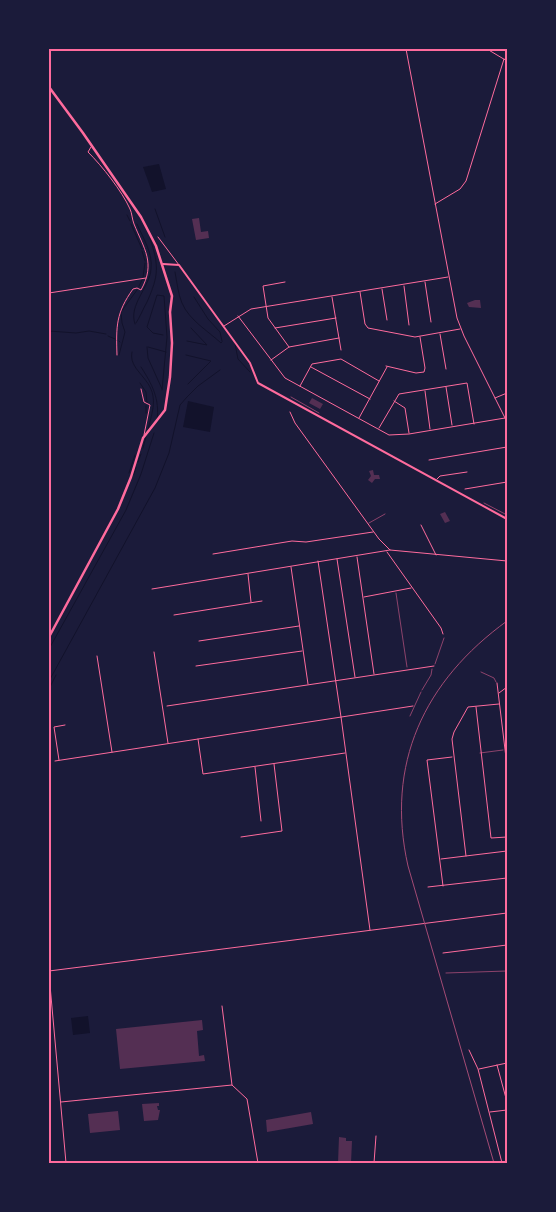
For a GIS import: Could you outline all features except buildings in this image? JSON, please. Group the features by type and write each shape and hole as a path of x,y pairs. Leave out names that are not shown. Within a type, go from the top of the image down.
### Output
{"highway":[{"path":"49,87 136,210 156,244 172,296 170,312 172,343 170,377 165,410 143,438 131,477 118,509 49,637"}],"main road":[{"path":"163,264 179,266 252,366 258,383 507,519"}],"street":[{"path":"406,49 456,315 460,329 507,422"},
{"path":"487,49 507,61"},
{"path":"435,204 462,187 466,181 504,60"},
{"path":"92,146 88,152 101,166 131,210 133,222 148,257 149,268 147,278 141,290 133,289 119,312 117,355"},
{"path":"158,237 179,266"},
{"path":"224,327 251,309 448,277"},
{"path":"49,293 147,278"},
{"path":"425,281 431,322"},
{"path":"286,282 263,286 268,318 289,347"},
{"path":"404,285 409,325"},
{"path":"382,288 387,320"},
{"path":"360,291 365,324 368,328 407,336 419,336 460,329"},
{"path":"332,296 342,350"},
{"path":"238,316 285,378 393,436 505,418"},
{"path":"276,328 336,318"},
{"path":"440,333 446,370"},
{"path":"359,419 387,366 416,373 424,371 419,336"},
{"path":"271,360 289,347 339,338"},
{"path":"300,386 310,366 317,362 341,359 379,381"},
{"path":"310,366 370,399"},
{"path":"378,429 397,395 400,393 467,384 474,424"},
{"path":"446,386 452,427"},
{"path":"141,389 144,402 150,405 143,438"},
{"path":"425,390 431,430"},
{"path":"495,398 507,392"},
{"path":"394,401 405,408 409,434"},
{"path":"290,412 292,420 374,532 390,550"},
{"path":"429,460 507,447"},
{"path":"436,481 440,476 467,472"},
{"path":"465,489 507,482"},
{"path":"368,524 385,514"},
{"path":"420,526 436,555"},
{"path":"213,554 292,541 306,542 374,532"},
{"path":"152,589 390,550 507,561"},
{"path":"386,552 441,628 443,634"},
{"path":"356,556 374,675"},
{"path":"337,559 355,677"},
{"path":"318,561 370,930"},
{"path":"291,566 308,685"},
{"path":"248,573 251,603"},
{"path":"363,597 412,588"},
{"path":"174,615 262,601"},
{"path":"199,641 299,626"},
{"path":"196,666 303,651"},
{"path":"154,652 168,744"},
{"path":"97,656 112,752"},
{"path":"167,706 434,666"},
{"path":"481,672 494,678 497,684 507,766"},
{"path":"499,693 507,687"},
{"path":"410,716 421,692"},
{"path":"466,856 452,739 468,707 499,704"},
{"path":"55,761 414,706"},
{"path":"476,706 491,838 507,837"},
{"path":"59,760 54,727 64,725"},
{"path":"198,739 203,774 346,753"},
{"path":"480,752 505,750"},
{"path":"443,886 428,760 454,757"},
{"path":"240,837 282,831 274,764"},
{"path":"255,767 261,821"},
{"path":"439,859 507,851"},
{"path":"428,887 507,878"},
{"path":"66,1163 49,973 507,913"},
{"path":"443,953 507,945"},
{"path":"446,973 507,971"},
{"path":"222,1006 232,1085 247,1100 258,1163"},
{"path":"469,1050 478,1068 502,1163"},
{"path":"478,1068 507,1063"},
{"path":"497,1065 507,1102"},
{"path":"61,1102 232,1085"},
{"path":"489,1112 507,1110"},
{"path":"374,1163 376,1136"}],"path":[{"path":"396,592 408,670"}],"shaded area":[{"path":"159,164 166,189 152,192 143,167"},
{"path":"188,401 214,407 210,432 183,427"},
{"path":"88,1016 90,1033 73,1035 71,1018"}],"waterway":[{"path":"155,209 165,237"},
{"path":"127,215 130,221"},
{"path":"131,224 142,249"},
{"path":"135,324 134,310 150,276 151,269 147,246 137,224"},
{"path":"136,323 147,302 156,277 155,256 150,238"},
{"path":"142,251 145,261"},
{"path":"143,277 145,263"},
{"path":"175,272 182,303 189,315 222,342"},
{"path":"139,286 142,280"},
{"path":"119,355 125,332 121,312 137,290"},
{"path":"162,390 167,337 164,296 157,295 147,327 153,333 163,335"},
{"path":"194,297 208,319 220,332 222,341"},
{"path":"187,341 207,345 191,328"},
{"path":"49,331 76,333 89,331 106,334"},
{"path":"108,336 115,339"},
{"path":"235,344 238,359 250,372"},
{"path":"147,347 148,358 162,389"},
{"path":"148,347 166,352"},
{"path":"132,352 133,363 148,384 153,396 153,409 148,430"},
{"path":"186,355 211,361 188,384"},
{"path":"141,367 149,380 156,398 157,420"},
{"path":"49,681 155,488 169,453 180,405 198,386 220,370"},
{"path":"140,383 146,392 147,403"},
{"path":"146,406 146,413"},
{"path":"49,649 126,510 141,474 154,433"},
{"path":"143,448 146,437"},
{"path":"138,462 141,454"},
{"path":"129,473 135,455"},
{"path":"134,474 136,467"},
{"path":"49,689 56,675"}],"railway":[{"path":"494,1163 408,866 402,829 402,793 407,759 418,728 433,698 453,670 478,645 507,621"}]}
